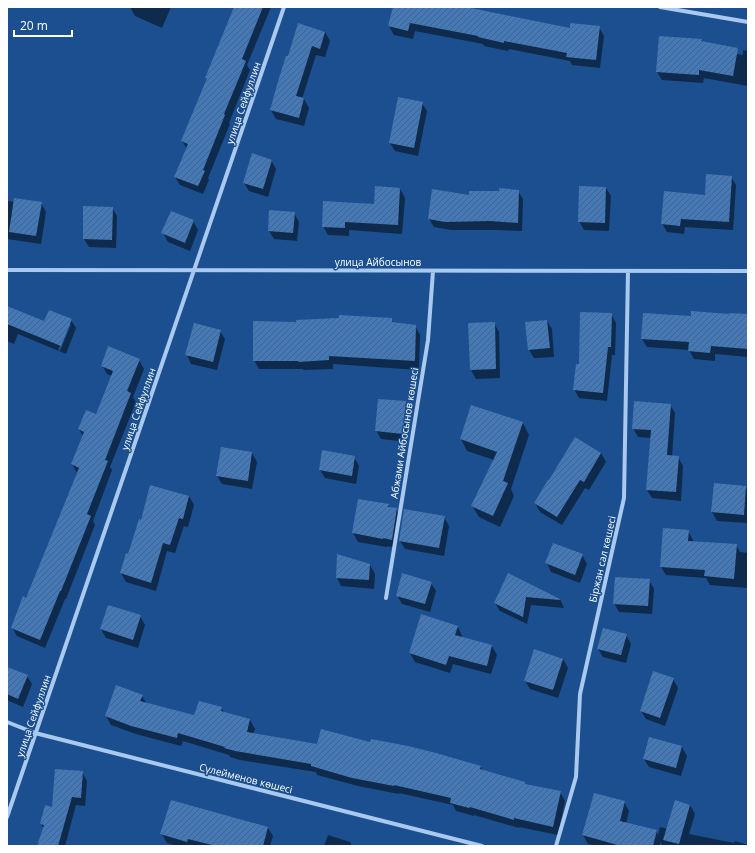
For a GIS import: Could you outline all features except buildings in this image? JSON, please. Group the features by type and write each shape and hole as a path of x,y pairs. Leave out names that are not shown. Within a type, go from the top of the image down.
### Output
{"street":[{"name":"улица Сейфуллин","path":"7,817 284,7"},
{"path":"660,7 748,22"},
{"name":"улица Айбосынов","path":"7,270 748,271"},
{"name":"Абжәми Айбосынов көшесі","path":"386,598 428,340 433,270"},
{"name":"Біржан сал көшесі","path":"556,846 576,777 580,694 624,498 628,271"},
{"name":"Сүлейменов көшесі","path":"7,722 35,734 482,846"}]}
